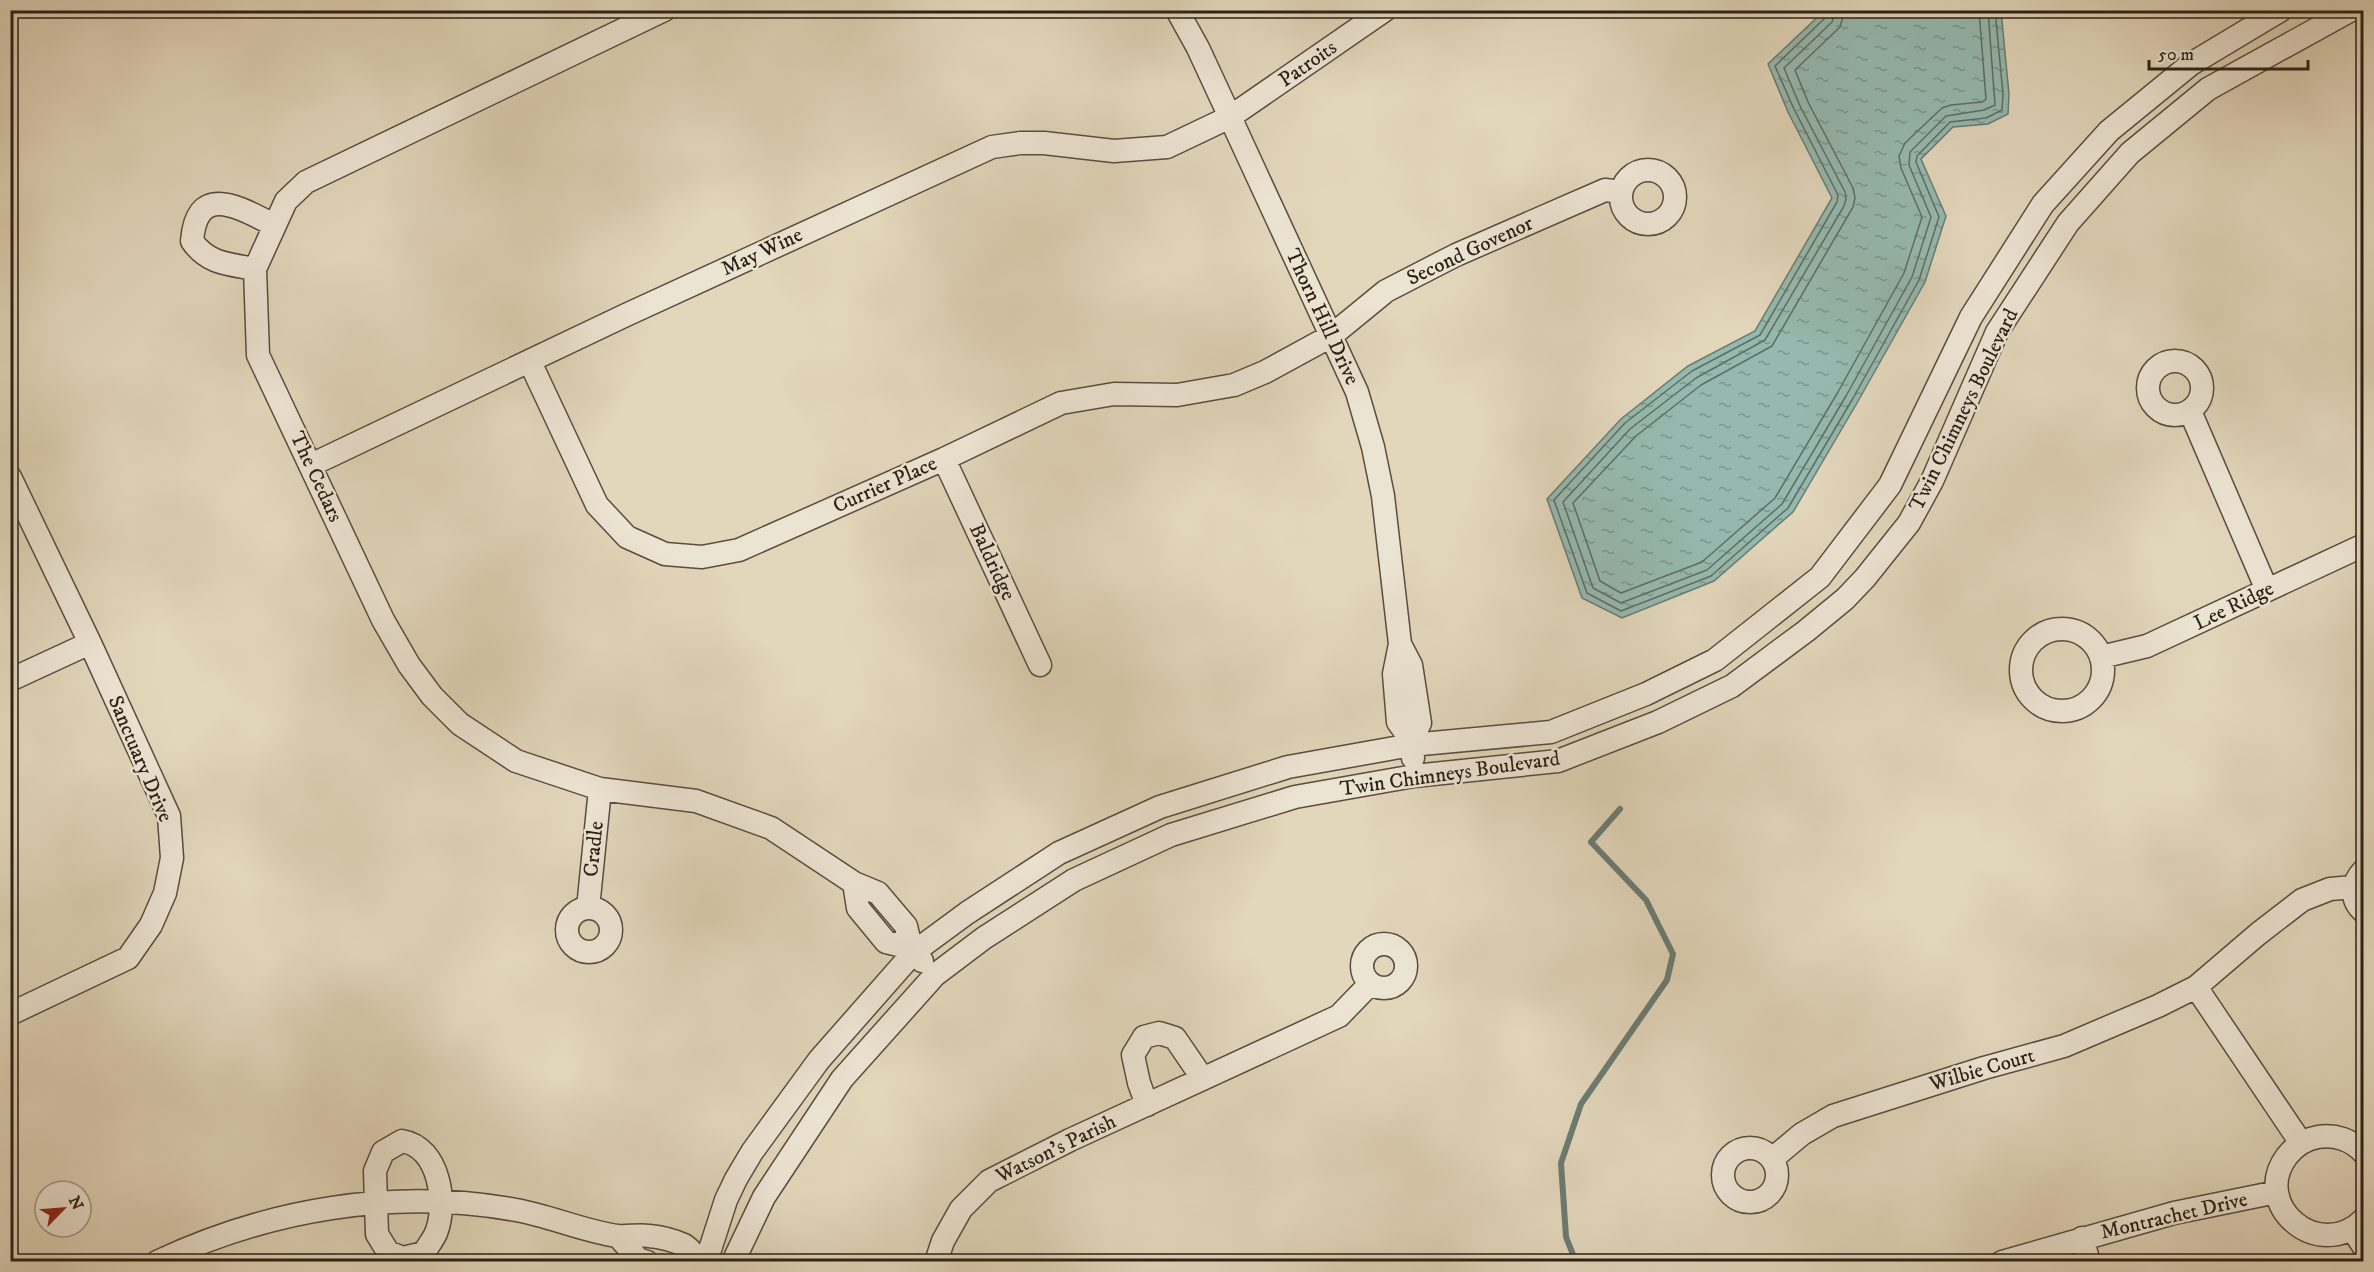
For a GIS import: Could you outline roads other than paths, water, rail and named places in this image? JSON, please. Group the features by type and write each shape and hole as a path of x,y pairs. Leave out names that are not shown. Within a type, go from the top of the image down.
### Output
{"street":[{"name":"The Cedars","path":"664,10 306,182 286,201 255,269 258,355 383,620 409,665 432,696 460,724 516,761 600,789 696,801 771,828 854,883 878,893 906,926 912,950 935,975"},
{"name":"Thorn Hill Drive","path":"1177,10 1198,48 1357,392 1373,447 1383,496 1400,644 1411,665 1420,723 1411,743 1414,776"},
{"name":"Patroits","path":"1230,117 1385,10"},
{"name":"Twin Chimneys Boulevard","path":"706,1262 726,1200 752,1152 819,1060 912,950 1059,853 1160,807 1288,767 1411,743 1551,732 1646,694 1715,660 1820,577 1890,485 1971,317 2043,204 2109,131 2191,64 2282,10"},
{"name":"Twin Chimneys Boulevard","path":"733,1262 764,1197 842,1079 935,975 984,938 1074,880 1171,836 1295,797 1414,776 1558,761 1658,722 1732,686 1814,624 1845,599 1865,578 1909,523 1932,481 1997,332 2067,223 2130,153 2208,89 2347,11"},
{"name":"May Wine","path":"311,465 626,315 992,147 1020,143 1044,143 1114,151 1167,147 1230,117"},
{"name":"Second Govenor","path":"1331,336 1386,291 1456,255 1605,190 1621,192"},
{"path":"255,269 218,263 200,253 192,241 193,223 201,211 215,204 225,204 239,207 274,225"},
{"name":"Currier Place","path":"530,362 597,505 627,537 665,554 702,557 739,550 944,459 1061,403 1114,394 1177,395 1234,385 1265,372 1331,336"},
{"path":"2190,411 2267,590"},
{"name":"Baldridge","path":"944,459 1040,665"},
{"name":"Sanctuary Drive","path":"10,477 90,643 169,816 172,858 165,893 151,925 128,958 10,1014"},
{"name":"Lee Ridge","path":"2101,657 2146,646 2364,545"},
{"path":"10,680 90,643"},
{"name":"Cradle","path":"588,908 600,789"},
{"name":"Wilbie Court","path":"1772,1159 1817,1124 1833,1116 1984,1068 2064,1046 2129,1020 2196,987 2302,900 2358,878 2356,904 2364,912"},
{"name":"Watson's Parish","path":"936,1262 943,1241 961,1209 989,1181 1070,1140 1339,1016 1370,984"},
{"path":"2196,987 2301,1143"},
{"path":"1147,1105 1133,1055 1143,1037 1159,1034 1175,1038 1203,1079"},
{"path":"2360,1231 2328,1235 2307,1232 2287,1216 2277,1192 2278,1177 2283,1162 2301,1143 2314,1138 2334,1137 2353,1144 2364,1153"},
{"path":"402,1141 413,1143 421,1148 432,1162 440,1184 436,1233 424,1253 403,1258 388,1252 377,1234 377,1202 374,1188 375,1171 383,1152 402,1141"},
{"name":"Montrachet Drive","path":"2002,1262 2174,1213 2277,1192"},
{"path":"157,1262 195,1244 260,1222 310,1210 377,1202 439,1202 517,1210 618,1236 649,1236 686,1246 700,1262"},
{"path":"618,1236 638,1259 646,1262"},
{"path":"2082,1238 2089,1262"}],"water":[{"path":"1825,10 2001,11 2009,94 2008,114 1988,124 1953,127 1921,159 1946,216 1925,282 1793,512 1714,581 1622,618 1582,598 1547,499 1621,419 1688,366 1755,331 1832,198 1788,112 1768,64"}],"waterway":[{"path":"1576,1262 1566,1237 1561,1163 1581,1104 1667,980 1673,954 1646,900 1591,842 1620,809"}]}
